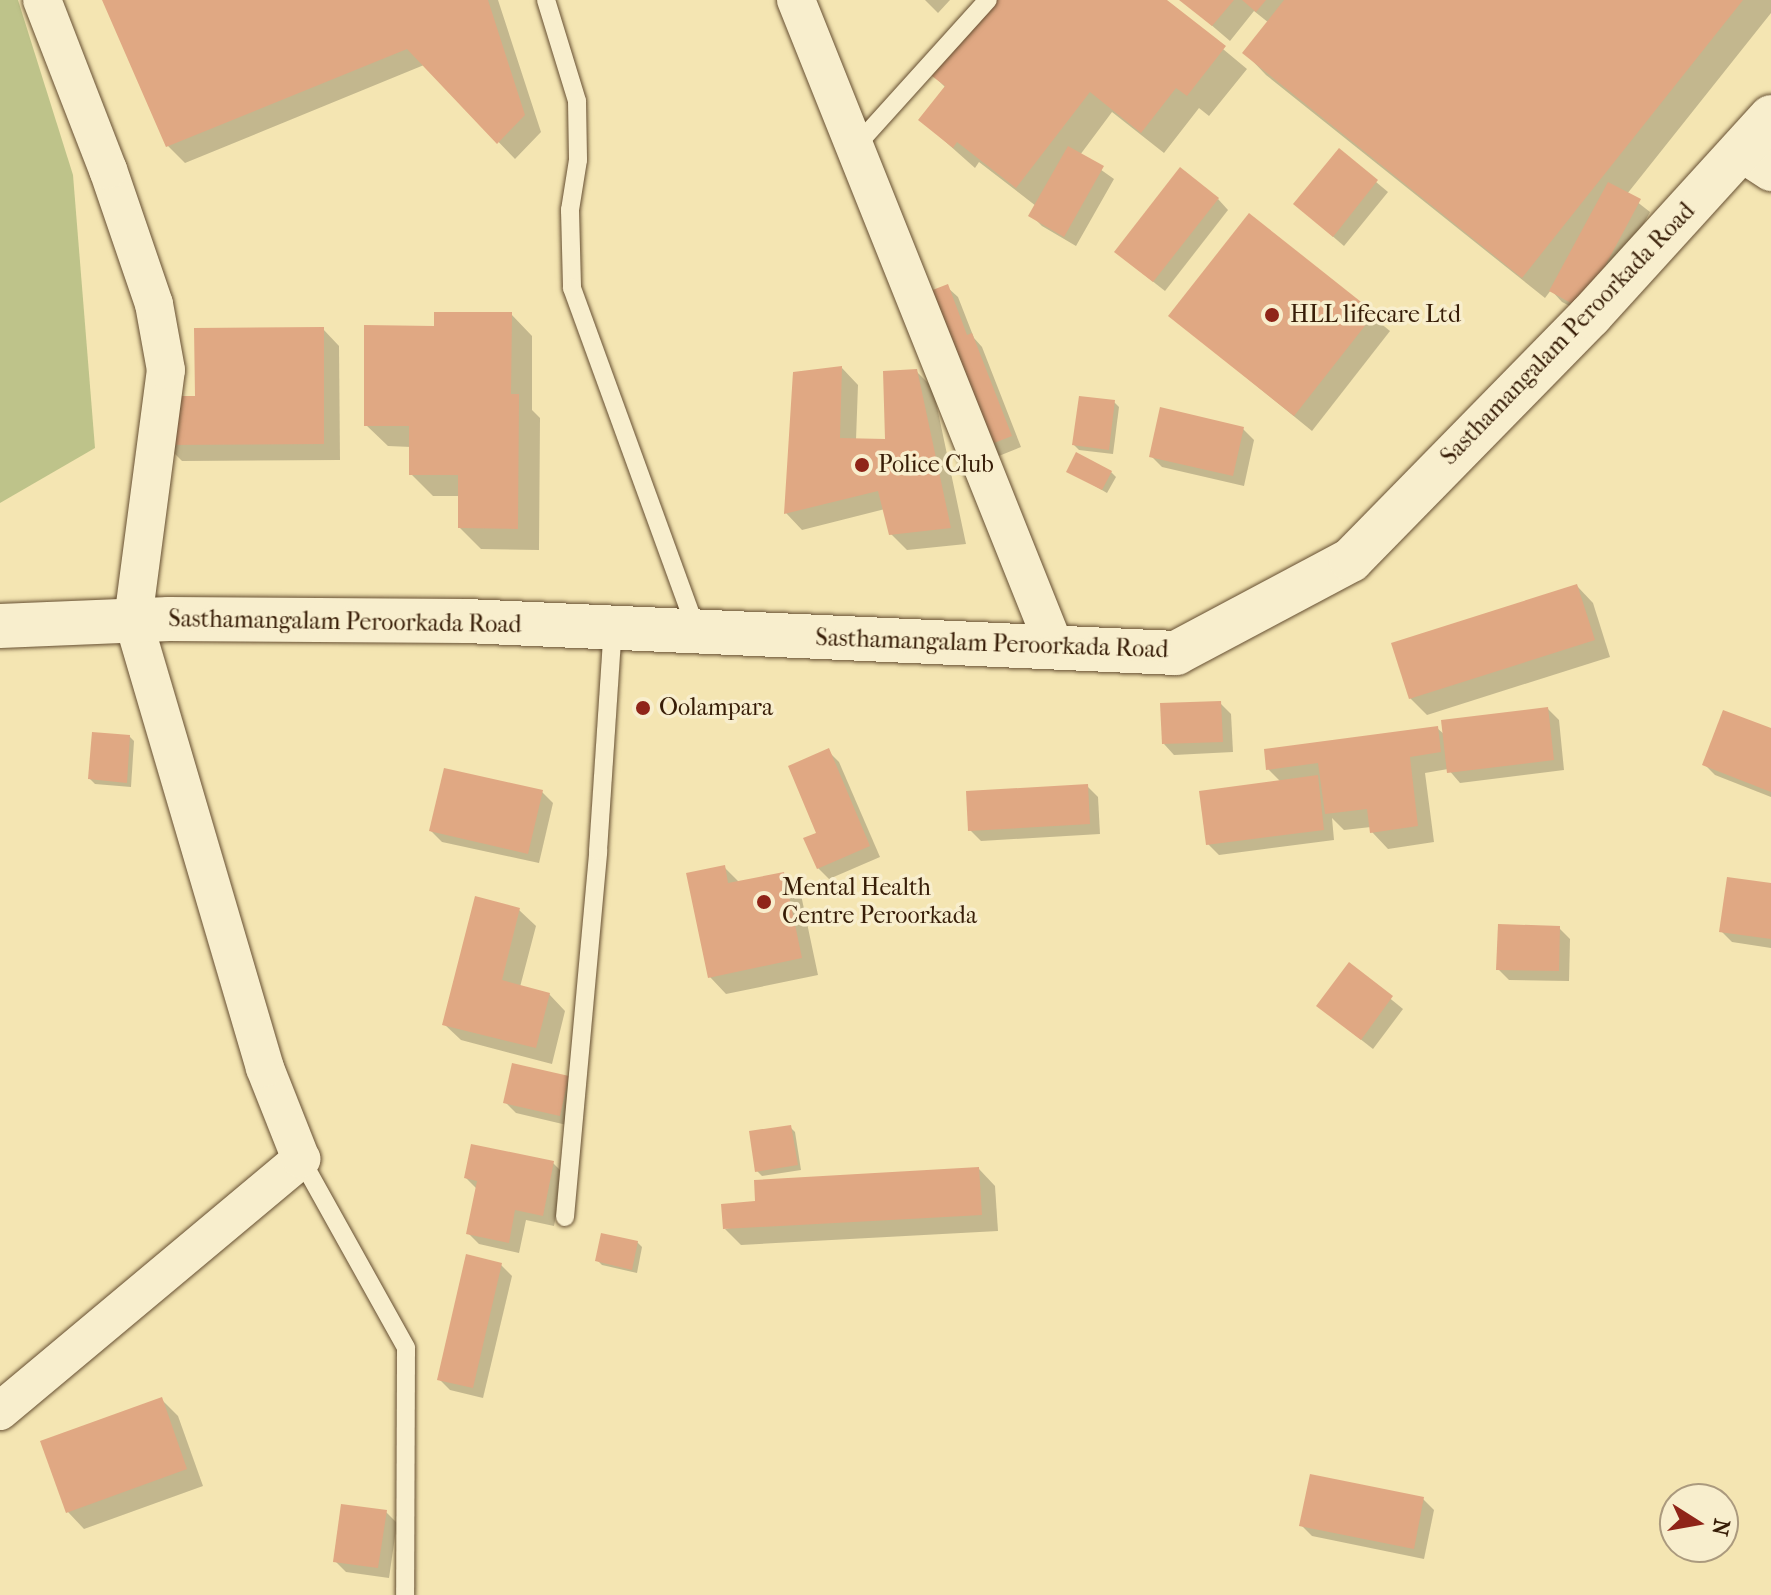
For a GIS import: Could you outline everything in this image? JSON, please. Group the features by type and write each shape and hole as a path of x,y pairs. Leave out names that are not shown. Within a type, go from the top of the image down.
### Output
{"street":[{"path":"0,1411 301,1159 265,1068 133,620 166,370 154,304 108,170 42,0"},
{"path":"796,0 1055,648"},
{"name":"Sasthamangalam Peroorkada Road","path":"0,626 133,620 466,621 1176,653 1351,560 1590,316 1755,162 1771,117"}],"lane":[{"path":"546,0 577,101 578,160 570,210 570,262 575,298 697,632"},
{"path":"855,147 988,0"},
{"path":"565,1217 598,851 613,628"},
{"path":"301,1159 406,1348 405,1595"}],"green space":[{"path":"0,0 18,0 73,175 95,448 0,503"}],"building":[{"path":"102,0 488,0 525,115 497,144 407,49 166,147"},
{"path":"985,0 1167,0 1226,46 1187,96 1176,88 1141,133 1090,92 1016,188 957,142 953,148 918,120 945,86 928,73"},
{"path":"1179,0 1234,0 1212,26"},
{"path":"1242,0 1266,0 1256,12"},
{"path":"1284,0 1743,0 1522,278 1242,53"},
{"path":"1068,146 1104,166 1064,237 1028,216"},
{"path":"1339,148 1378,180 1333,237 1293,204"},
{"path":"1180,167 1219,198 1153,282 1114,252"},
{"path":"1608,182 1641,199 1582,309 1549,291"},
{"name":"HLL lifecare Ltd","path":"1249,213 1375,313 1294,416 1168,316"},
{"path":"948,284 967,335 972,333 1012,436 966,454 907,300"},
{"path":"434,312 512,312 511,394 519,394 518,529 458,528 458,475 409,475 409,426 364,426 364,325 434,326"},
{"path":"324,327 324,444 163,445 163,396 195,396 194,328"},
{"name":"Police Club","path":"842,366 840,438 885,439 883,371 917,369 951,528 889,535 878,491 784,514 793,372"},
{"path":"1079,396 1115,400 1109,450 1072,445"},
{"path":"1160,407 1244,427 1233,476 1149,457"},
{"path":"1076,452 1112,471 1102,490 1066,472"},
{"path":"1577,584 1595,640 1409,699 1391,643"},
{"path":"1221,701 1223,742 1162,744 1160,703"},
{"path":"1548,707 1554,760 1447,773 1441,720"},
{"path":"1723,710 1771,728 1771,792 1702,765"},
{"path":"1438,726 1441,752 1410,757 1418,826 1370,833 1367,809 1325,814 1318,763 1266,770 1264,749"},
{"path":"92,732 130,735 127,783 88,779"},
{"path":"829,748 870,846 817,869 803,838 816,833 788,766"},
{"path":"444,768 543,790 528,854 429,831"},
{"path":"1318,775 1324,830 1206,845 1199,791"},
{"path":"1088,784 1090,824 968,831 966,791"},
{"path":"725,865 728,883 784,872 802,958 708,978 686,873"},
{"path":"1727,877 1771,883 1771,939 1719,932"},
{"path":"475,896 520,908 502,980 550,993 536,1048 442,1025"},
{"path":"1498,924 1560,926 1559,971 1496,970"},
{"path":"1349,962 1393,996 1361,1040 1316,1006"},
{"path":"512,1063 569,1076 560,1116 503,1103"},
{"path":"791,1125 798,1165 755,1172 749,1131"},
{"path":"471,1144 554,1161 543,1216 515,1210 509,1243 466,1234 477,1181 464,1178"},
{"path":"979,1167 982,1215 723,1229 721,1204 755,1201 754,1180"},
{"path":"601,1233 638,1241 632,1270 595,1261"},
{"path":"466,1254 502,1263 473,1388 437,1380"},
{"path":"162,1397 187,1469 66,1513 40,1441"},
{"path":"1310,1474 1424,1497 1414,1549 1299,1526"},
{"path":"341,1504 387,1510 378,1568 333,1562"}],"place":[{"name":"HLL lifecare Ltd","path":"1272,315"},
{"name":"Police Club","path":"862,465"},
{"name":"Oolampara","path":"643,708"},
{"name":"Mental Health Centre Peroorkada","path":"764,902"}]}
